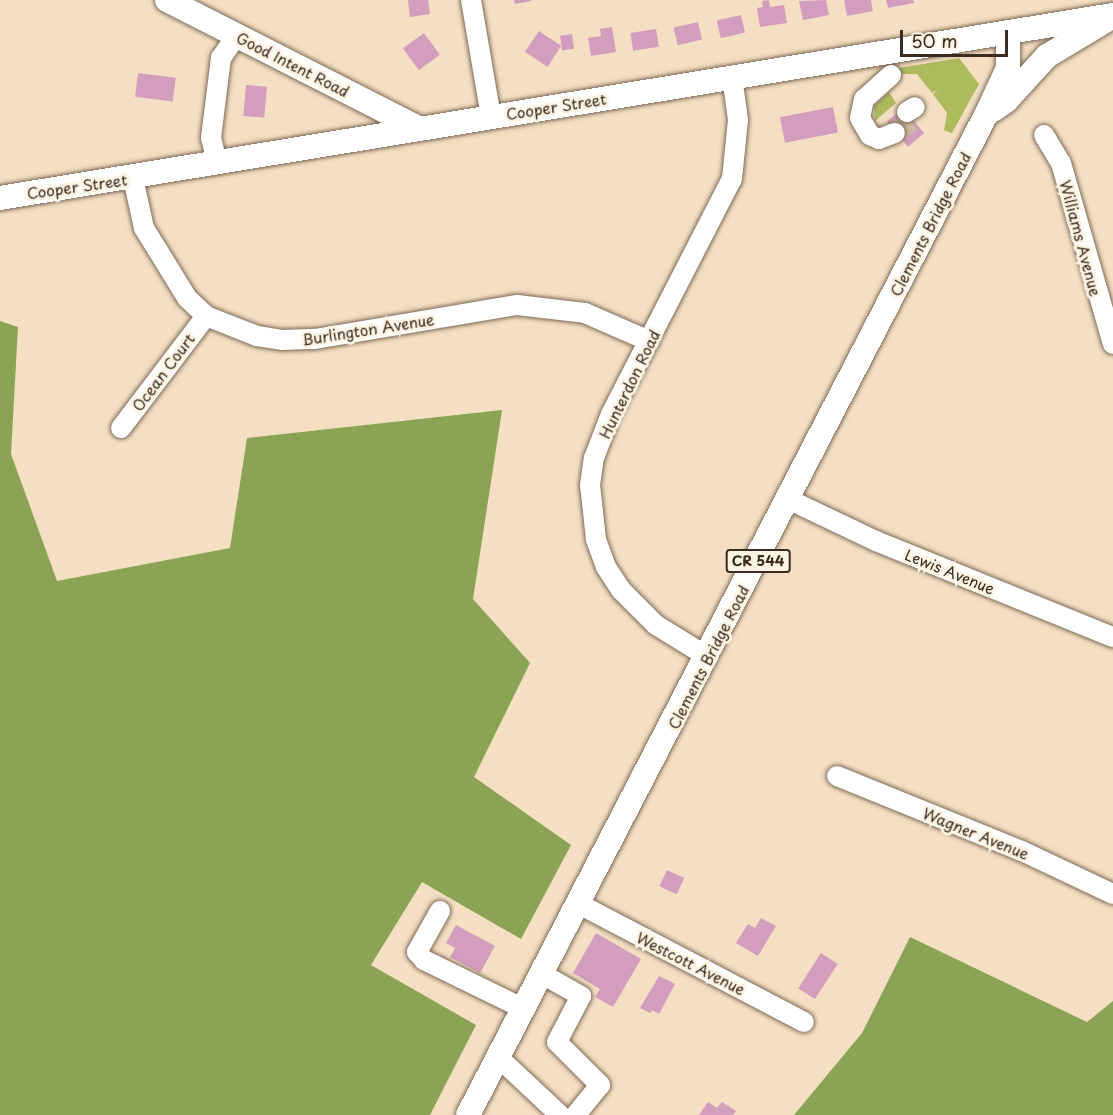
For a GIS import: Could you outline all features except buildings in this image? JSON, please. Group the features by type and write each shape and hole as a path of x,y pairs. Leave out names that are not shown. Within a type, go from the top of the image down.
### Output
{"main road":[{"name":"Good Intent Road","path":"167,0 418,128"},
{"name":"Cooper Street","path":"0,198 133,178 418,128 1112,15"},
{"path":"986,115 1006,101 1047,56 1112,15"},
{"name":"Clements Bridge Road","path":"468,1115 790,500 986,115 1008,68 1008,32"}],"street":[{"path":"471,0 491,117"},
{"path":"217,163 211,138 221,58 237,35"},
{"name":"Hunterdon Road","path":"708,657 656,625 621,590 606,567 589,507 594,458 611,414 732,179 738,129 732,76"},
{"path":"892,130 879,139 870,135 860,118 864,99 893,78"},
{"name":"Williams Avenue","path":"1044,135 1061,163 1113,345"},
{"name":"Burlington Avenue","path":"133,178 144,228 176,282 206,316 257,336 282,340 315,339 498,307 546,305 598,317 650,341"},
{"name":"Ocean Court","path":"121,428 206,316"},
{"name":"Lewis Avenue","path":"790,500 876,541 1113,637"},
{"name":"Wagner Avenue","path":"837,776 1022,851 1113,894"},
{"name":"Westcott Avenue","path":"579,904 804,1022"},
{"path":"440,911 417,952 424,960 524,1009"},
{"path":"543,974 581,996 557,1042 600,1085 576,1115"},
{"path":"498,1057 560,1115"}],"green space":[{"path":"959,58 979,84 952,133 944,130 947,113 933,94 938,89 932,93 917,74 901,74 899,68"},
{"path":"889,92 896,103 875,121 874,106"},
{"path":"0,321 18,327 11,454 57,581 230,548 247,438 502,410 473,599 530,663 474,777 571,845 521,939 422,882 371,965 476,1025 430,1115 0,1115"},
{"path":"910,937 1087,1022 1113,1001 1113,1115 794,1115 862,1033"}],"tunnel":[{"path":"895,133 913,120"}]}
